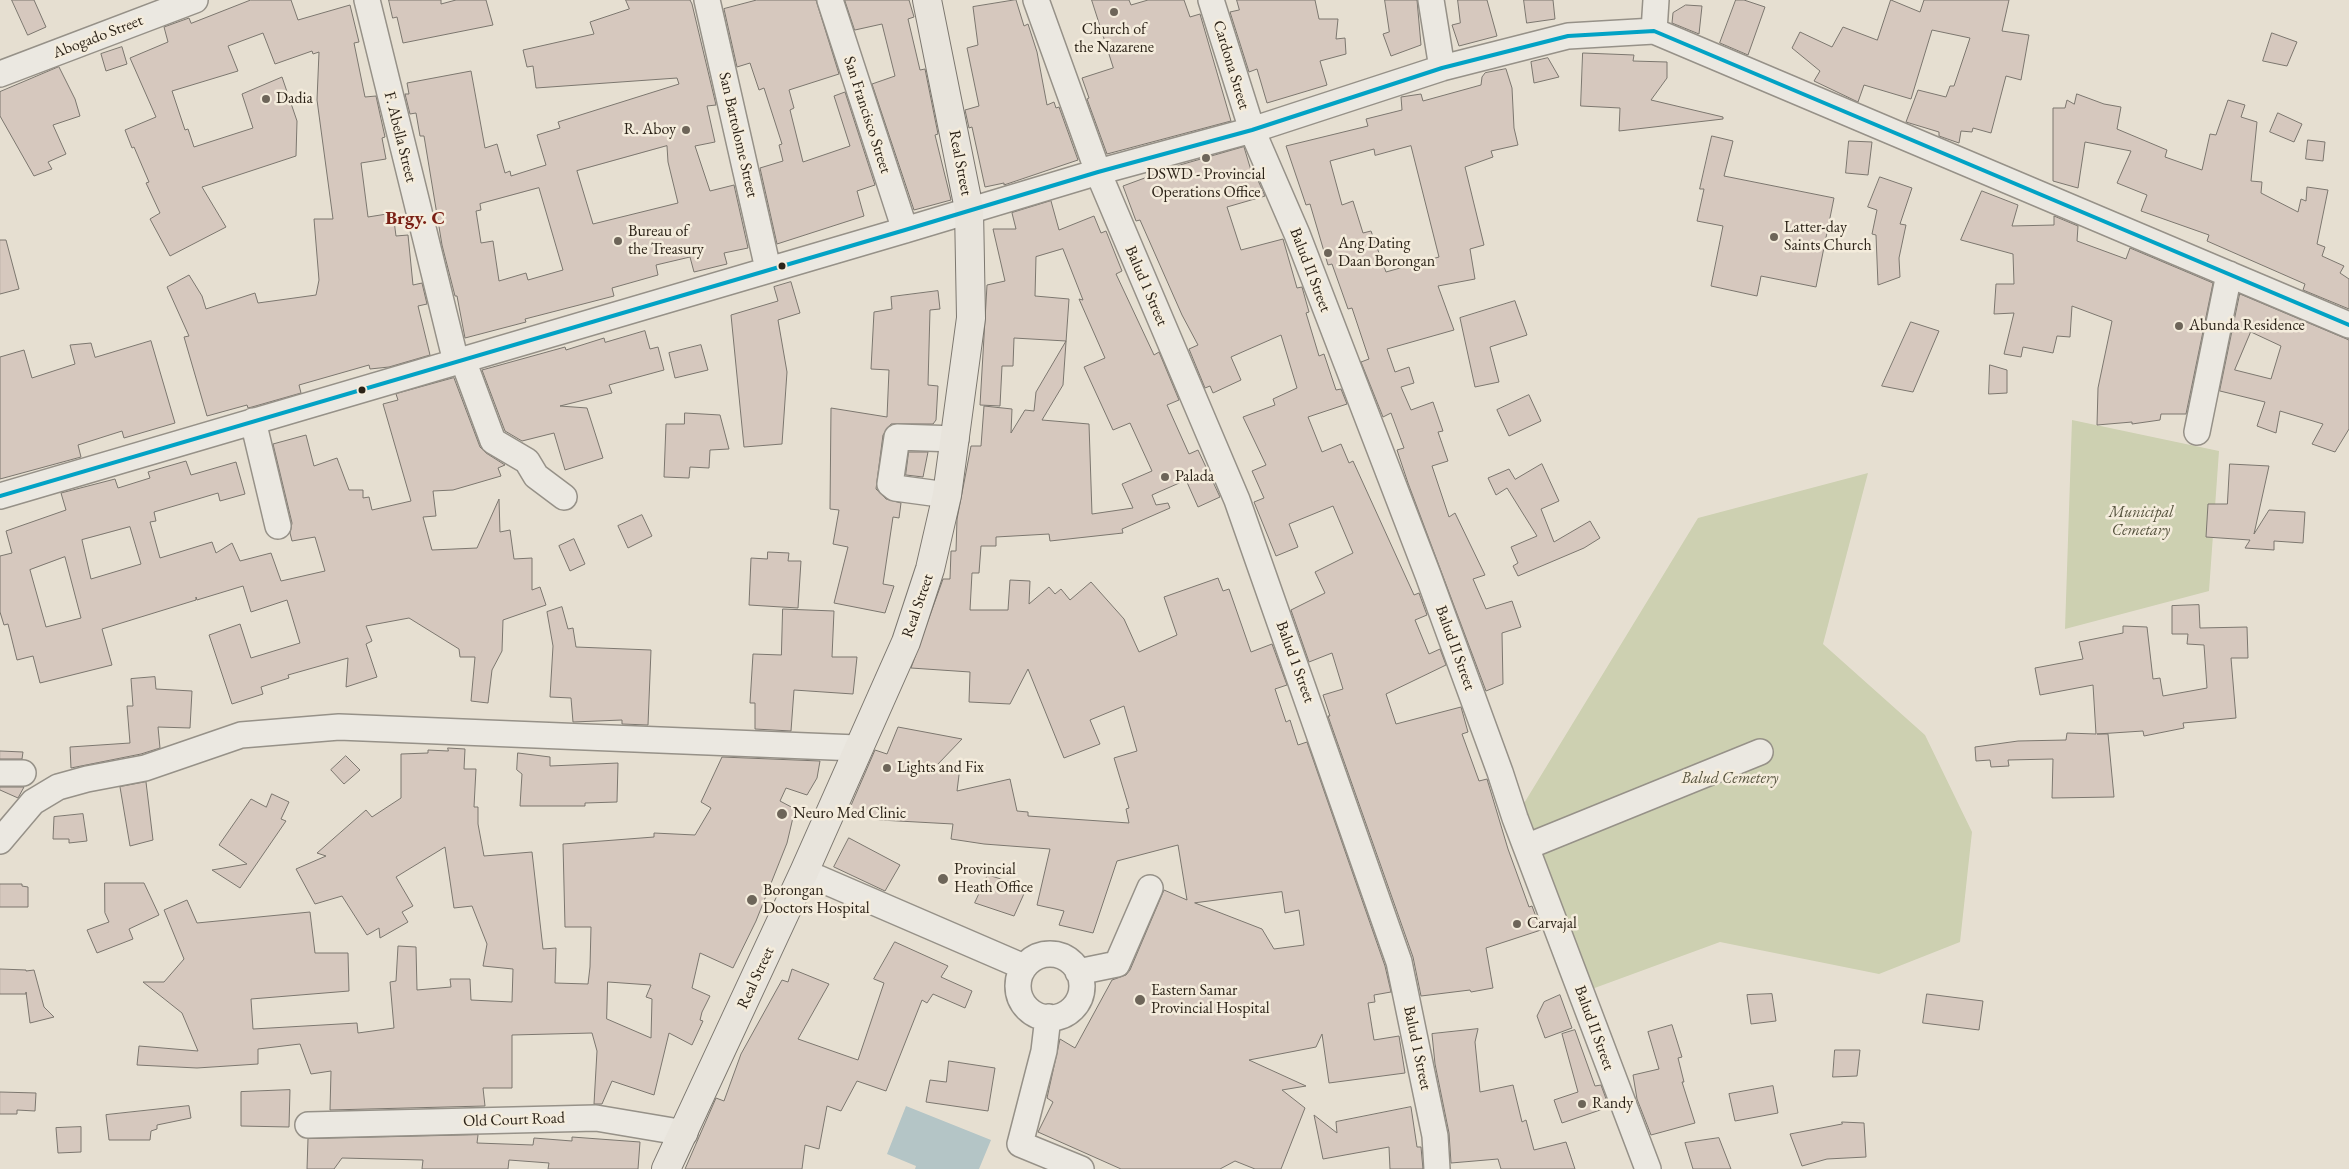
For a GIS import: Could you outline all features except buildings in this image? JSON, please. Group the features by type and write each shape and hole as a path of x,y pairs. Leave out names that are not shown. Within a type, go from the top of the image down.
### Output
{"main road":[{"name":"Real Street","path":"666,1169 685,1133 804,872 857,748 906,642 930,569 947,495 971,318 969,209 927,0"}],"street":[{"name":"Abogado Street","path":"0,74 195,0"},
{"name":"F. Abella Street","path":"367,0 459,361 493,441 527,461 536,476 564,497"},
{"name":"San Bartolome Street","path":"707,0 768,269"},
{"name":"San Francisco Street","path":"830,0 905,230"},
{"name":"Balud 1 Street","path":"1036,0 1098,172 1236,500 1399,962 1435,1136 1437,1169"},
{"name":"Cardona Street","path":"1211,0 1252,130"},
{"path":"1432,0 1442,68"},
{"path":"1654,31 1656,0"},
{"path":"0,496 905,230 969,209 1252,130 1442,68 1568,36 1654,31 2349,325"},
{"name":"Balud II Street","path":"1252,130 1297,234 1428,575 1526,847 1648,1169"},
{"path":"2197,432 2229,274"},
{"path":"253,421 278,526"},
{"path":"947,495 895,488 890,484 897,436 956,439"},
{"path":"0,841 33,802 58,787 87,779 145,768 241,735 339,727 857,748"},
{"path":"1526,847 1760,752"},
{"path":"804,872 1024,967"},
{"path":"1078,972 1117,964 1150,888"},
{"path":"1056,955 1072,963 1078,972 1082,986 1077,1001 1065,1013 1048,1017 1030,1010 1019,995 1018,986 1024,967 1038,956 1056,955"},
{"path":"1048,1017 1044,1051 1020,1144 1080,1169"},
{"name":"Old Court Road","path":"308,1125 596,1118 685,1133"}],"green space":[{"name":"Municipal Cemetary","path":"2072,420 2219,451 2209,591 2065,629"},
{"name":"Balud Cemetery","path":"1868,473 1823,644 1925,735 1972,832 1960,942 1879,974 1720,942 1581,993 1515,818 1698,518"}],"shaded area":[{"path":"906,1106 991,1140 979,1169 915,1169 916,1166 887,1154"}],"transit line":[{"path":"0,496 1098,172 1252,130 1442,68 1568,36 1654,31 2349,325"}],"place":[{"name":"Church of the Nazarene","path":"1114,12"},
{"name":"Dadia","path":"266,99"},
{"name":"R. Aboy","path":"686,130"},
{"name":"DSWD - Provincial Operations Office","path":"1206,158"},
{"name":"Latter-day Saints Church","path":"1774,237"},
{"name":"Bureau of the Treasury","path":"618,241"},
{"name":"Ang Dating Daan Borongan","path":"1328,253"},
{"name":"Abunda Residence","path":"2179,326"},
{"name":"Palada","path":"1165,477"},
{"name":"Lights and Fix","path":"887,768"},
{"name":"Neuro Med Clinic","path":"782,814"},
{"name":"Provincial Heath Office","path":"943,879"},
{"name":"Borongan Doctors Hospital","path":"752,900"},
{"name":"Carvajal","path":"1517,924"},
{"name":"Eastern Samar Provincial Hospital","path":"1140,1000"},
{"name":"Randy","path":"1582,1104"}],"district":[{"name":"Brgy. C","path":"415,219"}]}
